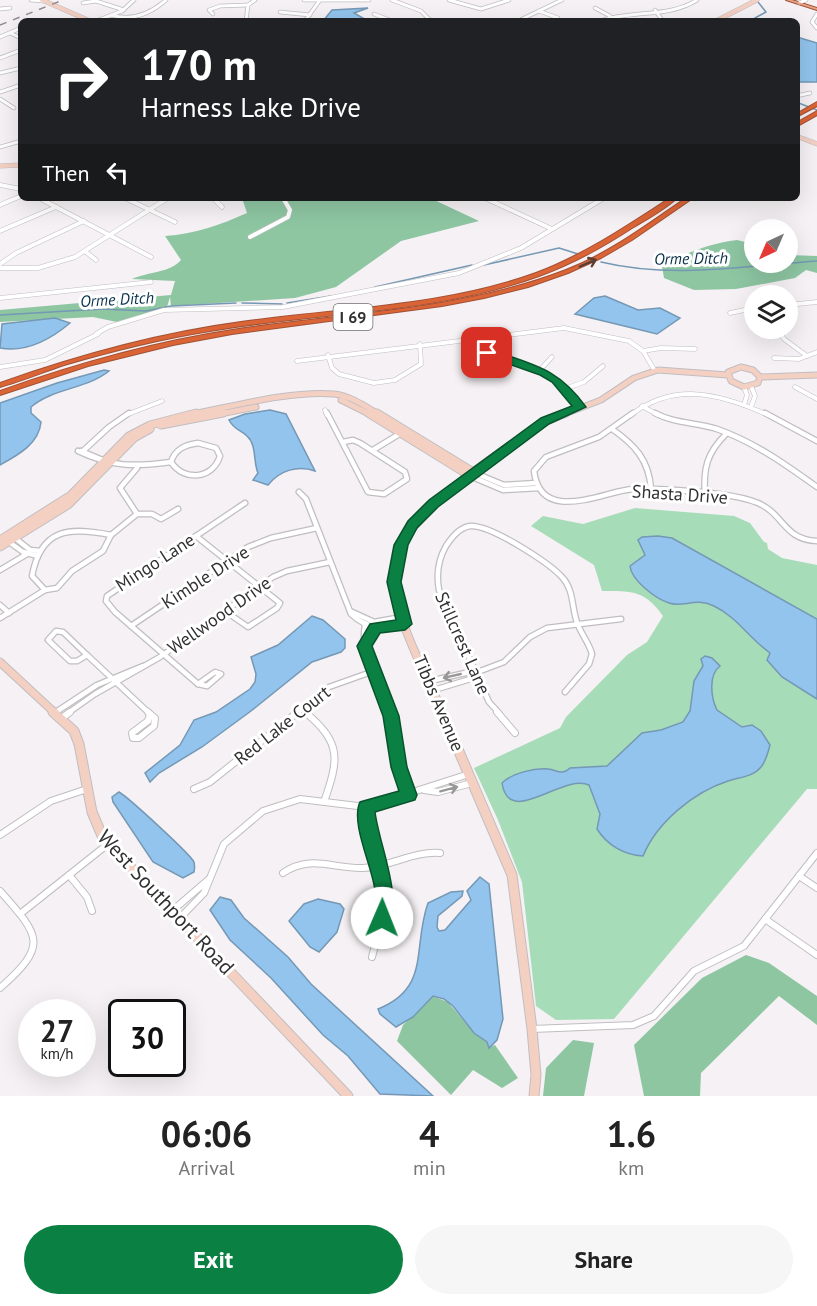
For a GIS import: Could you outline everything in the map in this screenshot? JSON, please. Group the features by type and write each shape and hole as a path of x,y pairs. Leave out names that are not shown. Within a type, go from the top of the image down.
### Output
{"highway":[{"path":"800,114 817,104"},
{"path":"800,123 815,114"},
{"name":"I 69","path":"0,385 84,357 176,335 241,324 421,302 517,282 595,250 669,201"},
{"name":"I 69","path":"15,388 99,360 194,338 431,307 511,290 567,272 600,258 686,201"},
{"path":"0,393 15,388"}],"main road":[{"path":"788,0 817,9"}],"street":[{"path":"31,0 43,0 83,18"},
{"path":"49,3 57,0"},
{"path":"84,3 96,0 124,10"},
{"path":"105,18 124,10 134,0"},
{"path":"111,16 133,17 156,9 166,0"},
{"path":"213,14 209,10 216,6 248,5 255,0"},
{"path":"304,0 369,0"},
{"path":"392,0 421,11 428,18"},
{"path":"448,0 481,9 506,0"},
{"path":"524,18 562,0"},
{"path":"606,18 684,7 697,0"},
{"path":"722,18 757,0"},
{"path":"800,3 806,0"},
{"path":"308,18 319,1"},
{"path":"246,18 248,5"},
{"path":"0,9 10,8"},
{"path":"595,8 610,16"},
{"path":"655,10 661,18"},
{"path":"539,11 558,18"},
{"path":"280,12 310,15"},
{"path":"374,14 384,18"},
{"path":"817,14 812,22 817,28"},
{"path":"0,37 18,29"},
{"path":"10,33 18,37"},
{"path":"0,58 18,51"},
{"path":"0,73 18,69"},
{"path":"0,92 18,86"},
{"path":"800,95 810,93"},
{"path":"0,99 14,108"},
{"path":"800,138 817,144"},
{"path":"0,147 18,142"},
{"path":"0,166 18,165"},
{"path":"0,185 18,188"},
{"path":"0,205 18,197"},
{"path":"45,201 151,257"},
{"path":"131,201 175,222"},
{"path":"0,266 38,267 86,252 164,201"},
{"path":"216,201 222,207"},
{"path":"250,237 288,217 290,210 285,201"},
{"path":"491,201 552,230"},
{"path":"0,367 45,360 113,326 158,311 207,307 286,306 467,270 486,260 517,250 599,201"},
{"path":"0,231 56,207"},
{"path":"0,266 16,253 84,222"},
{"path":"86,252 96,260"},
{"path":"0,298 151,282"},
{"path":"798,303 817,302"},
{"path":"730,313 744,310"},
{"path":"297,360 564,328 624,339 643,351 655,371"},
{"path":"478,337 487,353 539,371 556,380 580,407"},
{"path":"784,339 807,356"},
{"path":"328,355 332,368 339,374 382,384 395,380 420,364 420,344"},
{"path":"643,351 661,348 695,349"},
{"path":"774,358 782,360 807,356 817,351"},
{"path":"539,371 552,357"},
{"path":"564,389 584,382 603,366"},
{"path":"760,377 758,383 747,387 735,384 728,375 733,368 749,368 760,377 817,375"},
{"name":"Tibbs Avenue","path":"534,1096 536,1075 532,1029 513,879 472,778 403,621 394,579 396,561 403,540 423,513 545,421 601,400 634,378 655,371 728,375"},
{"path":"744,405 747,387"},
{"path":"747,387 755,396 751,408"},
{"path":"795,387 817,399"},
{"path":"0,540 71,495 134,438 162,425 309,398 333,398 349,403 404,432 501,491 522,492 537,486 534,468 544,457 587,442 612,429 642,406 667,395 716,396 772,415 817,441"},
{"path":"162,401 138,409 103,430 80,451 82,455 137,468 171,462 178,450 193,444 211,446 220,456 215,468 197,476 179,473 171,462"},
{"path":"642,406 678,424 716,429 768,452 817,487"},
{"path":"325,410 366,490 371,494 386,494 408,476 357,441 343,442"},
{"path":"612,429 642,454 651,474 651,489"},
{"path":"373,450 404,432"},
{"path":"705,495 703,470 705,458 726,434"},
{"path":"0,547 68,505 108,462"},
{"path":"137,468 120,488 122,494 135,503 137,514"},
{"name":"Shasta Drive","path":"537,486 554,499 575,503 624,490 651,489 754,501 774,514 791,535 806,541 817,541"},
{"path":"299,492 306,499 350,611 375,628 403,621"},
{"name":"Mingo Lane","path":"198,684 109,606 107,596 245,503"},
{"path":"0,618 45,590 57,588 72,571 98,555 111,535 137,514 152,514 161,519 178,508"},
{"name":"Stillcrest Lane","path":"514,733 491,706 441,600 437,580 440,559 448,541 458,530 473,526 490,530 558,574 570,590 577,624"},
{"name":"Kimble Drive","path":"131,626 228,560 267,539 317,528"},
{"path":"45,590 32,576 39,554 49,541 70,530 111,535"},
{"path":"196,536 280,603 277,608 248,627 225,611"},
{"path":"12,540 39,554"},
{"path":"12,540 27,554"},
{"path":"0,570 27,554 39,554"},
{"name":"Wellwood Drive","path":"59,715 164,654 284,572 330,562"},
{"path":"0,605 9,613"},
{"path":"432,686 476,674 506,661 538,632 577,624 621,619"},
{"path":"368,624 403,621"},
{"path":"368,624 362,634 364,646 391,716 399,767 409,795"},
{"path":"565,692 589,664 592,657 591,647 577,624"},
{"path":"364,646 375,628"},
{"path":"87,655 77,661 70,661 48,640 49,637 56,632 62,632 117,682 155,718 154,726 139,738 133,738 132,733 148,721 150,714"},
{"name":"West Southport Road","path":"0,662 74,731 80,743 95,824 108,844 348,1096"},
{"name":"Wellwood Drive","path":"59,715 112,678 146,665"},
{"name":"Red Lake Court","path":"194,789 210,782 336,683 374,671"},
{"path":"432,686 476,674"},
{"path":"302,709 324,727 335,746 335,769 324,802"},
{"path":"179,919 200,899 224,844 261,813 277,804 294,800 366,807 424,790 438,792 472,778"},
{"path":"0,835 54,799 87,789"},
{"path":"366,807 384,905 372,957"},
{"path":"20,914 108,844"},
{"path":"283,873 294,864 308,861 351,868 377,866 425,852 440,853"},
{"path":"532,1029 633,1025 649,1020 660,1011 693,971 737,951 817,853"},
{"path":"69,875 85,894 92,911"},
{"path":"799,876 817,888"},
{"path":"172,911 210,878"},
{"path":"0,891 33,929 35,947 26,966 0,988"},
{"path":"765,919 817,956"}],"green space":[{"path":"243,201 436,201 479,221 401,241 336,287 295,298 171,306 170,297 167,307 117,322 93,317 0,322 0,310 171,295 175,281 132,279 165,270 181,260 165,236 207,228 247,213"},
{"path":"727,241 744,242 744,273 798,273 798,255 817,256 817,273 806,270 795,278 757,285 744,285 744,288 736,289 694,290 664,278 662,266 689,253"},
{"path":"635,508 734,516 750,523 767,543 768,549 782,558 817,565 817,789 807,789 614,1019 556,1020 536,1006 522,882 498,820 474,768 560,728 566,717 627,655 647,642 663,616 650,601 629,592 602,591 594,565 531,526 543,516 583,524"},
{"path":"746,955 769,963 817,996 817,1025 779,996 701,1073 700,1096 644,1096 634,1045 702,978"},
{"path":"432,996 448,1002 474,1033 487,1042 489,1047 495,1045 518,1078 502,1088 473,1070 451,1095 397,1041 403,1025"},
{"path":"573,1040 594,1043 584,1096 543,1096 546,1068"}],"water":[{"path":"368,8 354,13 363,18 325,18 332,10"},
{"path":"800,38 817,43 817,82 800,82"},
{"path":"605,296 638,310 660,308 680,318 657,334 575,314 594,298"},
{"path":"55,318 70,323 55,334 29,347 0,348 2,324"},
{"path":"104,370 109,371 91,382 49,396 31,407 31,413 41,422 36,437 26,448 0,465 0,403 57,383"},
{"path":"270,410 286,414 315,471 290,470 278,476 268,485 253,480 258,473 252,444 247,436 235,428 229,420 245,414"},
{"path":"642,537 672,538 817,619 817,699 782,677 767,660 770,653 722,611 701,602 669,603 639,583 630,566 645,555 638,540"},
{"path":"312,616 323,620 345,639 345,648 341,652 312,662 251,711 202,747 159,773 150,782 145,773 180,745 194,720 216,712 250,689 255,682 256,674 251,657 278,645"},
{"path":"705,656 712,658 720,666 712,681 713,699 717,710 742,727 752,725 761,731 770,745 768,754 763,765 754,773 715,786 678,810 657,831 643,856 623,851 601,835 597,829 600,814 589,785 578,783 565,786 525,801 515,801 507,796 502,783 517,774 536,769 562,772 570,768 607,766 642,733 661,730 683,722 690,711 694,681 703,666 701,659"},
{"path":"119,792 190,857 194,862 194,872 183,878 153,862 113,802 112,797"},
{"path":"480,877 489,884 503,1019 497,1040 489,1048 487,1042 474,1033 453,1006 444,999 433,996 413,1017 396,1027 380,1014 378,1009 395,1000 406,990 413,978 428,903 451,892 463,891 462,896 438,916 439,931 445,930 471,900 467,891"},
{"path":"220,897 231,900 244,918 288,957 311,984 433,1096 380,1094 348,1056 323,1035 271,978 230,940 210,910"},
{"path":"318,899 340,904 344,909 337,932 319,952 310,947 289,921 304,904"}],"waterway":[{"path":"755,18 766,12 758,2"},
{"path":"800,104 817,110"},
{"name":"Orme Ditch","path":"484,265 559,248 578,254"},
{"name":"Orme Ditch","path":"601,262 654,270 709,270 817,261"},
{"name":"Orme Ditch","path":"375,287 472,265"},
{"name":"Orme Ditch","path":"287,303 331,296"},
{"name":"Orme Ditch","path":"0,315 102,309 146,311 171,306 236,303"},
{"name":"Orme Ditch","path":"242,303 282,304"}],"railway":[{"path":"0,25 63,0"}],"route":[{"path":"382,918 384,891 370,837 366,807 409,795 399,767 391,716 364,646 375,628 390,628 405,624 394,582 394,571 401,545 413,525 433,504 545,421 580,407 556,380 544,372 487,353"}]}
